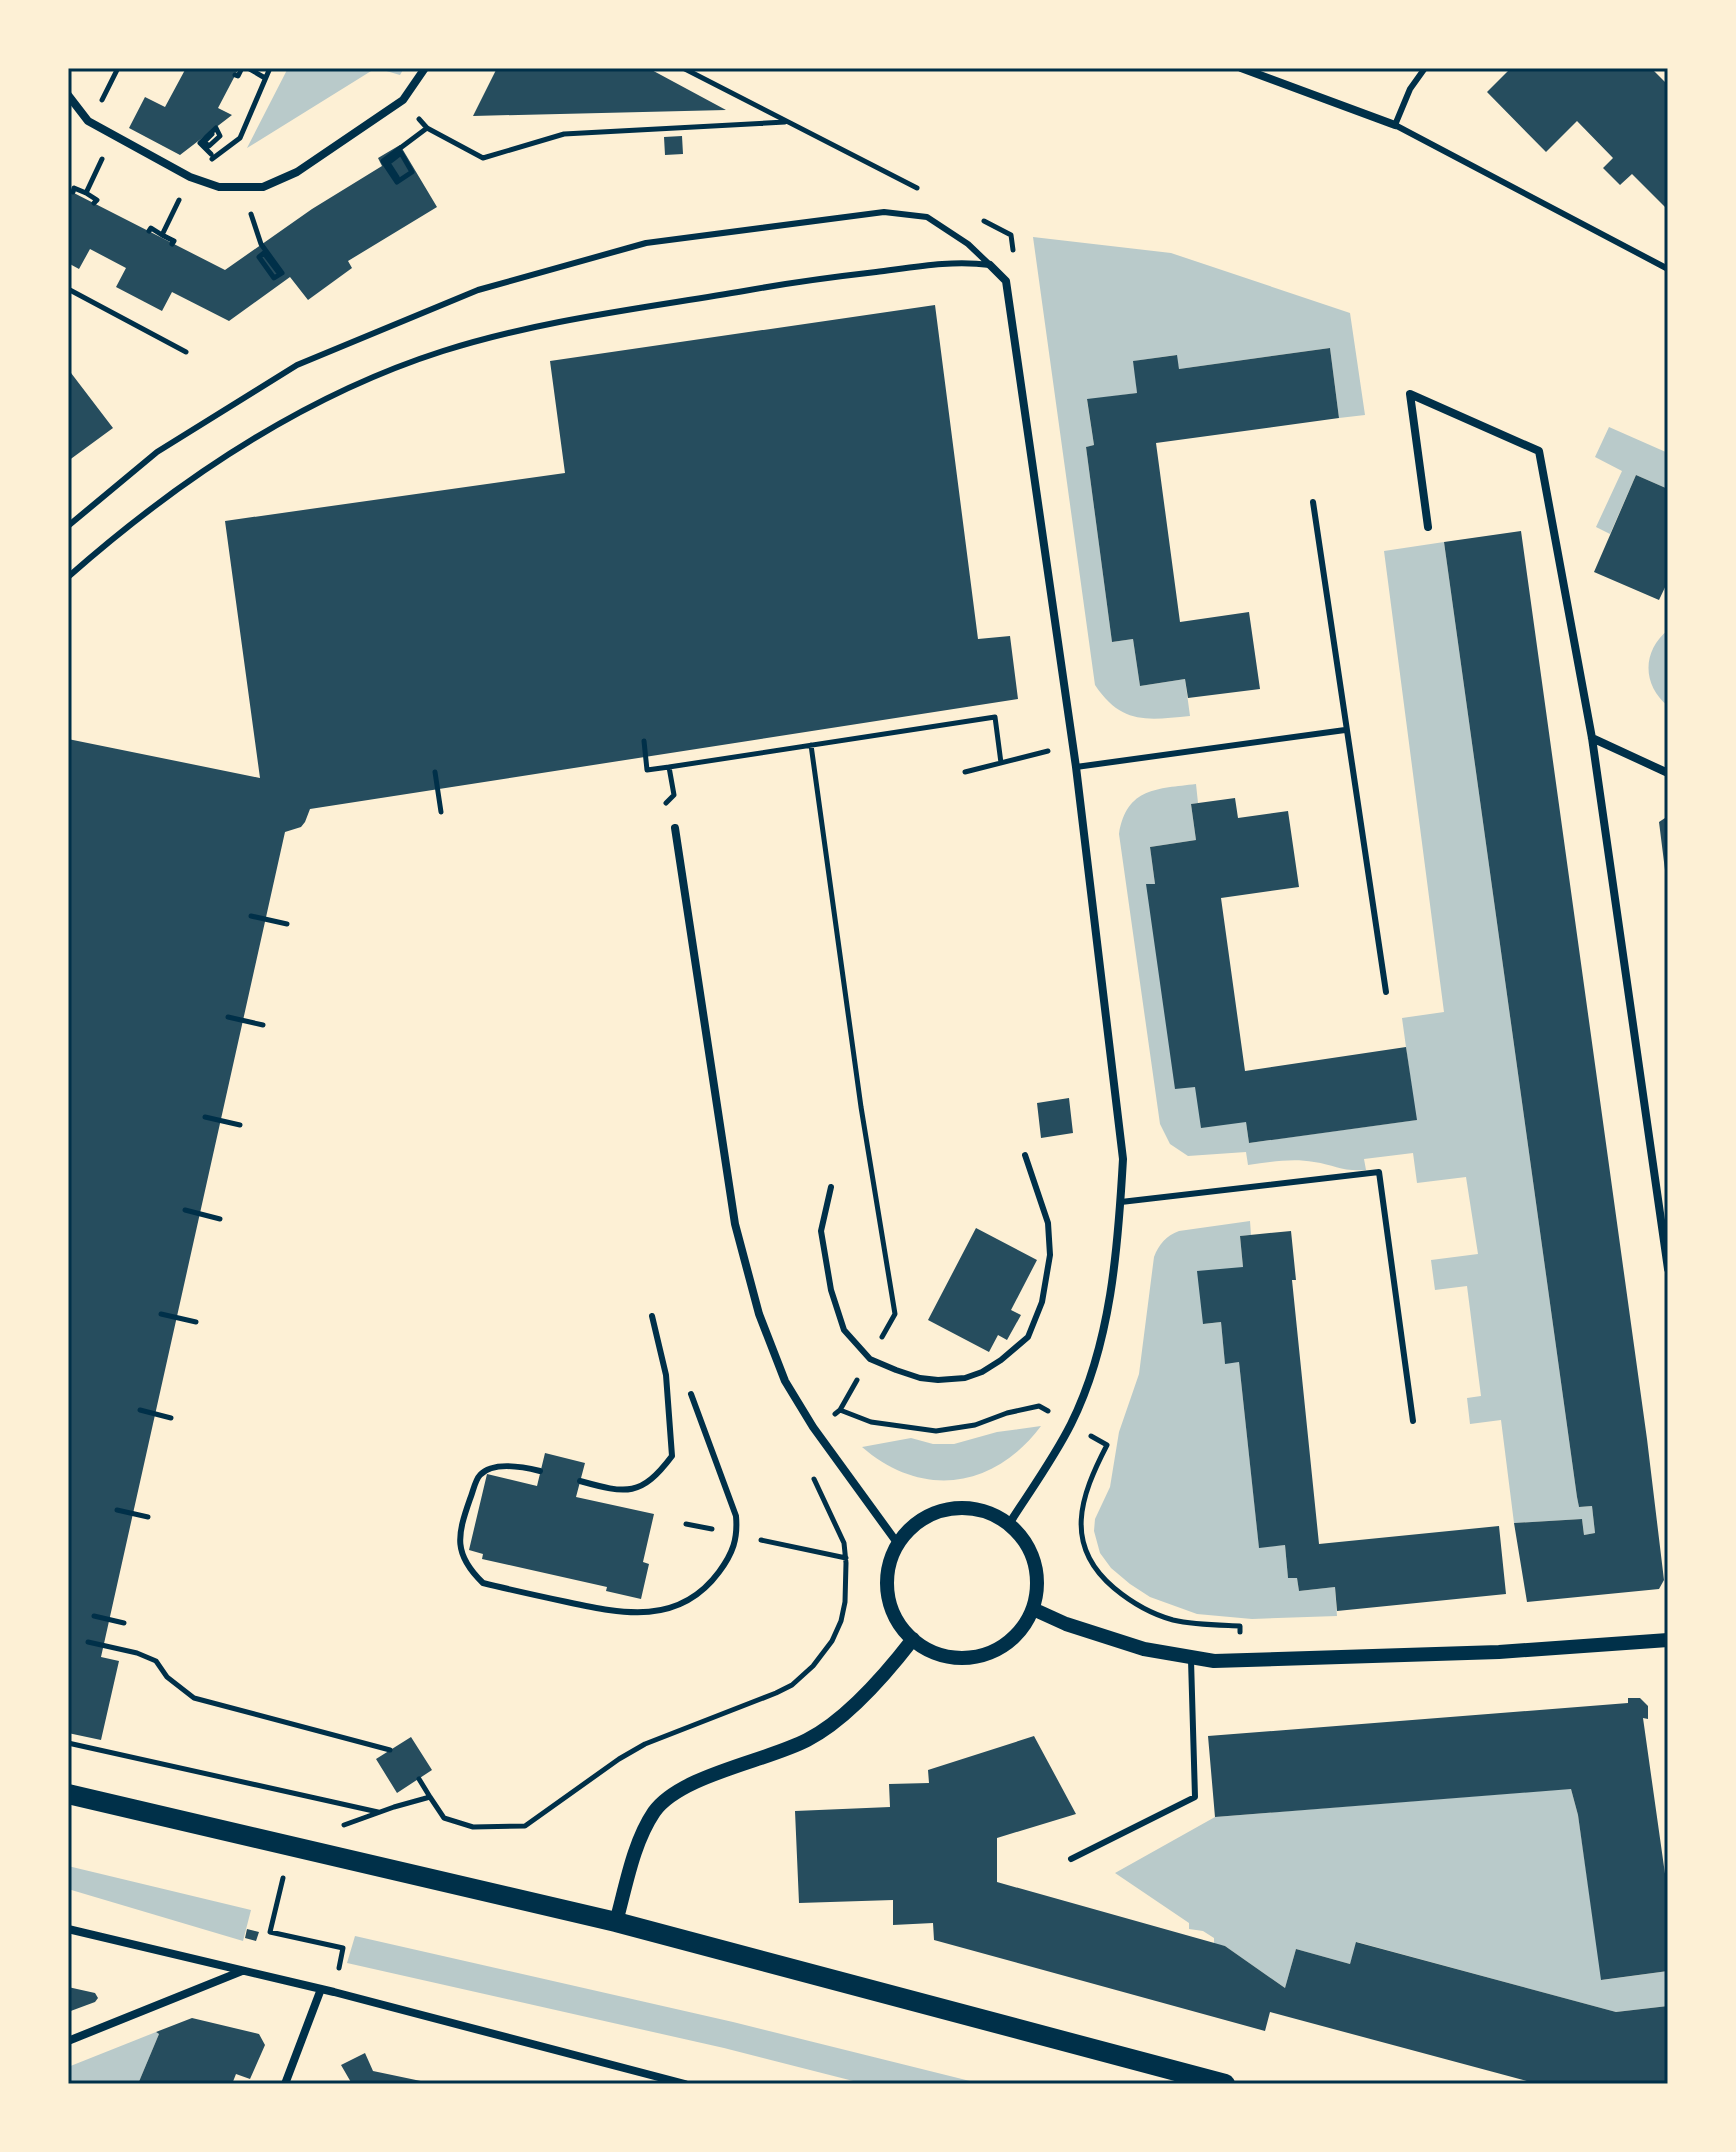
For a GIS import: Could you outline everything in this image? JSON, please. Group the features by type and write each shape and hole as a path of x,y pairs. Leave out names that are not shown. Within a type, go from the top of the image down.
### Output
{"main road":[{"path":"68,1794 616,1922 1225,2084"}],"street":[{"path":"68,95 88,121 190,177 219,187 263,187 297,172 403,100 425,68"},
{"path":"1241,68 1395,125"},
{"path":"990,265 1006,281 1076,767 1123,1159 1121,1202 1105,1322 1092,1373 1071,1425 1009,1524"},
{"path":"1428,527 1410,394 1539,451 1592,738 1668,1269"},
{"path":"1592,738 1668,773"},
{"path":"675,828 721,1142 743,1258 759,1314 785,1381 813,1427 898,1544"},
{"path":"962,1508 987,1512 1009,1524 1025,1541 1035,1563 1038,1586 1033,1609 1018,1634 994,1651 966,1658 938,1654 913,1639 891,1607 887,1587 889,1567 898,1544 915,1525 937,1512 962,1508"},
{"path":"1033,1609 1066,1624 1144,1649 1191,1658 1241,1661 1499,1652 1668,1640"},
{"path":"616,1922 644,1831 656,1810 674,1794 709,1777 811,1738 863,1695 913,1639"},
{"path":"68,1929 334,1992 685,2084"},
{"path":"68,2041 243,1970"},
{"path":"285,2084 321,1989"}],"lane":[{"path":"1425,68 1410,89 1395,125 1668,269"},
{"path":"68,526 157,452 297,365 493,286 646,243 884,212 927,217 968,244 990,265"},
{"path":"68,577 146,510 241,444 347,390 444,350 557,322 796,282 957,261 990,265"},
{"path":"1313,502 1386,992"},
{"path":"1076,767 1345,730"},
{"path":"831,1187 821,1231 831,1290 844,1330 870,1359 920,1378 965,1378 1001,1360 1028,1337 1042,1302 1050,1255 1048,1223 1025,1155"},
{"path":"1121,1202 1379,1172 1413,1421"},
{"path":"580,1481 617,1490 634,1490 645,1485 672,1456 666,1375 652,1316"},
{"path":"540,1471 490,1469 479,1476 459,1538 467,1568 483,1583 616,1613 644,1614 680,1605 713,1581 734,1549 738,1535 736,1516 691,1394"},
{"path":"1071,1859 1195,1797 1191,1658"}],"path":[{"path":"235,75 238,76 245,68 265,78"},
{"path":"162,235 190,177 240,138 270,68"},
{"path":"683,68 927,193"},
{"path":"403,100 427,128 483,158 564,134 786,122"},
{"path":"212,134 204,142 209,146 220,136 216,128 200,143 214,158"},
{"path":"397,177 388,163 401,153 412,172 397,182 383,161 427,128"},
{"path":"86,193 96,174"},
{"path":"73,192 74,188 86,193 97,200 94,203"},
{"path":"983,221 1011,235 1013,252 1006,281"},
{"path":"149,231 151,228 174,241 172,244"},
{"path":"261,244 282,273 274,278 259,257 264,253 279,273"},
{"path":"68,289 186,352"},
{"path":"644,741 647,770 995,717 1001,763"},
{"path":"811,745 861,1107 895,1314 840,1410 813,1427"},
{"path":"965,772 1073,745"},
{"path":"663,806 674,795 669,767"},
{"path":"435,772 441,812"},
{"path":"251,916 287,924"},
{"path":"228,1017 263,1025"},
{"path":"205,1117 240,1125"},
{"path":"185,1210 220,1219"},
{"path":"161,1314 196,1322"},
{"path":"840,1410 871,1422 936,1431 975,1425 1039,1406 1107,1445 1085,1495 1081,1514 1084,1548 1097,1572 1123,1596 1151,1612 1191,1623 1240,1626 1241,1661"},
{"path":"140,1410 171,1418"},
{"path":"419,1779 444,1818 473,1827 525,1826 645,1744 792,1685 813,1666 832,1641 845,1602 844,1543 813,1476"},
{"path":"117,1510 148,1517"},
{"path":"686,1524 846,1558"},
{"path":"94,1616 124,1623"},
{"path":"88,1642 137,1653 156,1661 167,1677 194,1698 390,1750"},
{"path":"68,1743 378,1813 430,1797"},
{"path":"291,1845 270,1932 343,1948 334,1992"}],"shaded area":[{"path":"288,68 376,68 247,148"},
{"path":"376,68 404,68 400,75"},
{"path":"1033,237 1171,253 1350,313 1365,415 1339,418 1330,348 1179,369 1176,355 1134,361 1137,393 1087,400 1094,445 1086,447 1112,642 1133,639 1140,686 1185,679 1190,716 1136,717 1115,707 1095,685"},
{"path":"1609,427 1668,453 1668,489 1636,475 1610,534 1596,527 1622,471 1595,457"},
{"path":"1444,542 1577,1497 1579,1507 1592,1506 1595,1533 1584,1535 1582,1519 1514,1523 1501,1420 1470,1424 1467,1398 1481,1396 1467,1286 1435,1290 1431,1260 1478,1254 1466,1177 1417,1183 1413,1153 1364,1159 1366,1170 1358,1170 1298,1160 1248,1165 1246,1152 1188,1156 1170,1144 1160,1124 1119,834 1129,807 1146,793 1196,784 1198,803 1191,804 1196,840 1150,847 1155,884 1147,884 1195,1087 1246,1122 1249,1143 1416,1120 1402,1018 1444,1012 1384,551"},
{"path":"1668,630 1668,706 1653,688 1648,668 1653,648"},
{"path":"1250,1221 1251,1235 1240,1236 1243,1267 1204,1324 1221,1322 1225,1363 1239,1362 1259,1547 1285,1545 1288,1578 1297,1578 1299,1591 1335,1587 1337,1616 1252,1619 1197,1614 1150,1597 1130,1584 1111,1568 1100,1553 1094,1531 1095,1519 1110,1487 1119,1432 1139,1374 1156,1252 1167,1238 1179,1231"},
{"path":"1041,1426 1002,1463 980,1474 956,1480 933,1480 909,1475 885,1464 862,1447 911,1438 933,1444 954,1444 997,1432"},
{"path":"1571,1789 1578,1815 1602,1980 1668,1971 1668,2006 1616,2012 1357,1942 1350,1964 1296,1949 1285,1988 1225,1946 1214,1944 1214,1938 1203,1931 1189,1929 1189,1923 1115,1873 1215,1817"},
{"path":"68,1866 251,1910 243,1941 68,1889"},
{"path":"355,1936 733,2022 982,2084 865,2084 724,2048 347,1963"},
{"path":"156,2032 159,2034 138,2084 68,2084 68,2067"}],"building":[{"path":"186,68 239,68 218,108 232,115 180,155 129,128 145,97 165,107"},
{"path":"497,68 648,68 726,110 473,116"},
{"path":"1511,68 1651,68 1668,85 1668,210 1632,174 1620,185 1603,168 1613,158 1577,121 1546,152 1487,92"},
{"path":"682,136 683,154 665,155 664,137"},
{"path":"400,145 437,207 348,261 352,268 308,300 290,277 229,321 172,292 162,311 116,287 126,268 90,249 79,269 68,263 68,190 225,270 312,209 382,166 378,158"},
{"path":"935,305 978,639 1010,636 1018,699 310,809 301,827 285,832 101,1657 119,1661 101,1740 68,1733 68,739 260,778 225,521 565,473 550,361"},
{"path":"1330,348 1339,418 1156,443 1180,622 1249,612 1260,689 1188,698 1185,679 1140,686 1133,639 1112,642 1086,447 1094,445 1087,399 1137,393 1133,361 1177,355 1179,369"},
{"path":"68,369 113,428 68,461"},
{"path":"1636,475 1668,489 1668,581 1659,600 1594,572"},
{"path":"1521,531 1664,1580 1659,1589 1527,1602 1514,1523 1582,1519 1584,1535 1595,1533 1592,1506 1579,1507 1577,1497 1444,542"},
{"path":"1235,798 1238,818 1288,811 1299,887 1221,898 1245,1071 1406,1047 1417,1120 1249,1143 1246,1122 1201,1128 1195,1087 1175,1089 1146,884 1155,884 1150,847 1196,840 1191,804"},
{"path":"1668,816 1668,877 1666,878 1659,822"},
{"path":"1069,1098 1073,1133 1041,1138 1037,1103"},
{"path":"976,1228 1037,1260 1011,1310 1021,1315 1007,1340 998,1335 989,1352 928,1320"},
{"path":"1291,1231 1296,1280 1292,1280 1319,1544 1499,1526 1506,1594 1337,1611 1335,1587 1299,1591 1297,1578 1288,1578 1285,1545 1259,1548 1239,1362 1225,1364 1221,1322 1203,1324 1197,1271 1243,1267 1240,1236"},
{"path":"545,1453 585,1463 576,1497 654,1514 643,1562 649,1564 641,1599 606,1591 607,1587 482,1559 483,1554 469,1550 487,1474 537,1486"},
{"path":"1628,1698 1640,1698 1648,1706 1648,1719 1643,1718 1668,1895 1668,1971 1601,1980 1578,1815 1571,1789 1215,1817 1208,1736 1628,1703"},
{"path":"1034,1736 1076,1814 997,1838 997,1882 1225,1946 1285,1988 1296,1949 1350,1964 1356,1942 1616,2012 1668,2006 1668,2084 1538,2084 1270,2012 1265,2031 934,1940 933,1923 893,1925 893,1900 799,1903 795,1811 890,1807 889,1784 929,1783 928,1770"},
{"path":"411,1737 432,1770 397,1793 376,1759"},
{"path":"247,1929 259,1932 256,1941 245,1938"},
{"path":"68,1987 95,1993 98,1998 68,2012"},
{"path":"192,2018 259,2034 265,2045 250,2079 236,2074 232,2084 138,2084 159,2034 156,2032"},
{"path":"365,2053 373,2071 435,2084 352,2084 341,2065"}]}
